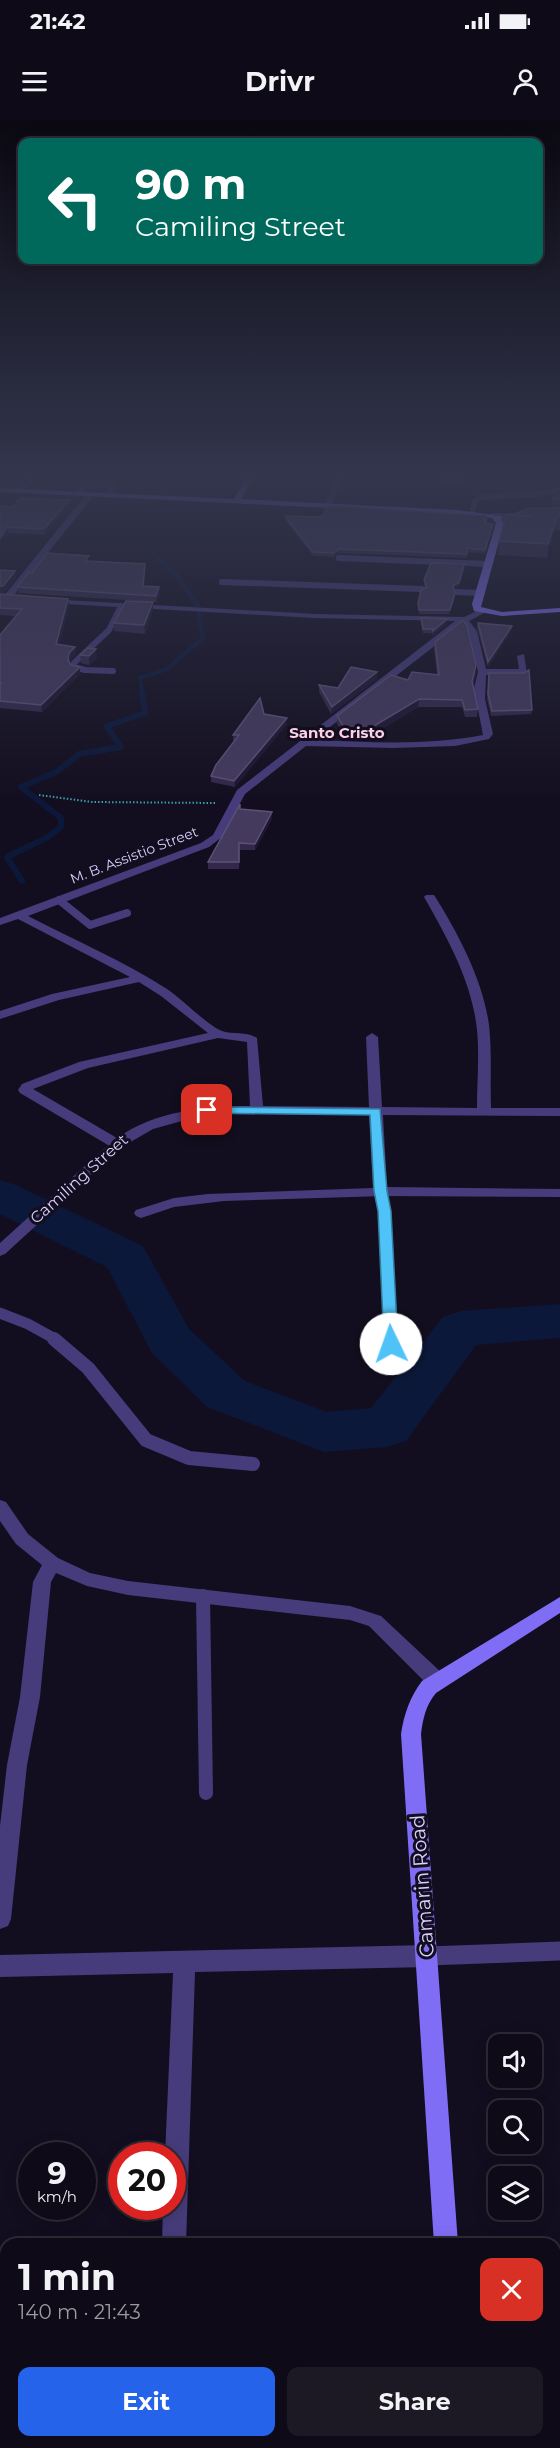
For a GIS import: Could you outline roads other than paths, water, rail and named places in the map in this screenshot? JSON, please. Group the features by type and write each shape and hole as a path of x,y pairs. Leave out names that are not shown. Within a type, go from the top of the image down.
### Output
{"main road":[{"path":"481,588 476,606 481,611 502,614 560,610"},
{"name":"Camarin Road","path":"446,2238 411,1734 416,1708 424,1693 437,1681 560,1604"}],"street":[{"path":"3,598 18,599"},
{"path":"41,600 315,616 463,619 473,631 482,672 479,693 488,734 486,737 454,743 393,745 303,743"},
{"name":"M. B. Assistio Street","path":"0,922 205,845 218,837 241,792 463,619 481,611"},
{"path":"482,672 524,672 521,656"},
{"path":"430,897 477,997 482,1028 484,1112"},
{"path":"18,915 83,950 118,964 191,1012 218,1034"},
{"path":"0,1015 56,997 140,978"},
{"path":"117,1144 25,1090 27,1087 84,1065 218,1034 247,1037 253,1041 257,1111"},
{"path":"372,1037 380,1191"},
{"name":"Camiling Street","path":"0,1251 117,1144 132,1132 166,1118 207,1110 560,1112"},
{"path":"141,1213 184,1199 380,1191 560,1194"},
{"path":"0,1507 22,1539 52,1563 87,1579 128,1588 350,1613 375,1621 437,1681"},
{"path":"0,1919 18,1765 30,1697 42,1582 52,1563"},
{"path":"0,1966 428,1956"},
{"path":"174,2238 184,1961"}],"lane":[{"path":"382,588 422,590"},
{"path":"457,592 480,593"},
{"path":"113,671 85,670 74,667 74,663 109,630 121,606"},
{"path":"59,900 90,925 127,913"},
{"path":"380,1191 384,1211 391,1344"},
{"path":"0,1313 28,1324 61,1343 88,1368 146,1440 189,1458 253,1464"},
{"path":"203,1596 206,1793"},
{"path":"428,1956 560,1951"}],"waterway":[{"path":"186,588 198,606"},
{"path":"142,693 140,678 167,669 203,638 199,614"},
{"path":"22,881 7,857 48,837 61,827 61,818 21,787 58,771 79,754 121,747 107,726 145,713 142,692"},
{"path":"0,1195 126,1257 170,1340 226,1394 324,1432 387,1427 461,1329 560,1321"}],"district":[{"name":"Santo Cristo","path":"337,732"}]}
